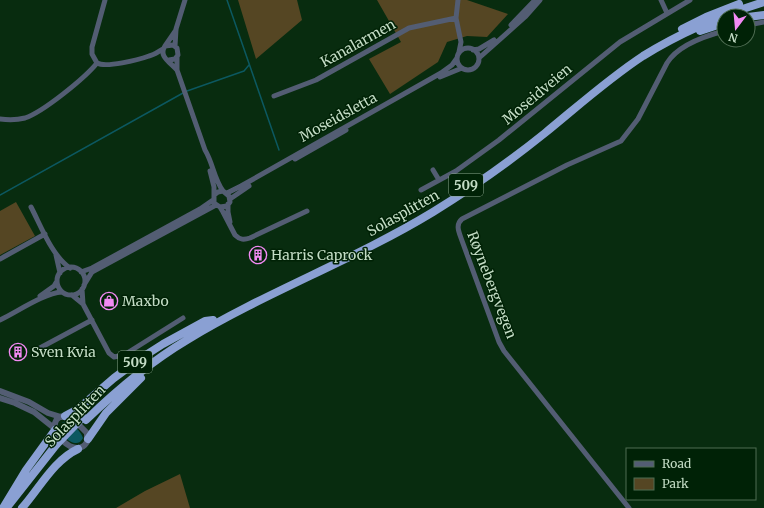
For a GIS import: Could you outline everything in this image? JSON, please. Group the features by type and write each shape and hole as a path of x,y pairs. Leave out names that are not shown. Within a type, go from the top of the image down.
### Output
{"highway":[{"name":"509","path":"706,17 739,0"},
{"name":"Solasplitten","path":"7,508 84,418 119,383 144,363 178,340 213,320 380,235 437,203 463,187 518,147 623,64 654,44 706,17 752,0"},
{"name":"Solasplitten","path":"84,418 159,358 186,340 234,314 388,237 433,212 498,169 615,77 658,47 709,22 764,2"},
{"name":"509","path":"658,47 716,26"},
{"name":"509","path":"63,416 78,409 128,368 163,344 205,321 213,320"},
{"name":"509","path":"88,439 106,413 153,367 182,346 186,340"},
{"path":"3,508 26,470 54,429"},
{"name":"Solasplitten","path":"14,508 58,447"},
{"path":"22,508 64,458 78,449"}],"street":[{"path":"105,0 92,48 92,54 97,63 111,65 150,56 170,45 175,46"},
{"path":"185,0 176,29 175,46 178,52 177,70 216,180 225,192 229,202 228,212 232,229"},
{"path":"458,0 456,18 461,42 458,55 458,64 462,68 468,70 474,68 478,63 479,58 525,17 540,0"},
{"path":"458,55 463,49 479,49 493,41 535,0"},
{"path":"661,0 667,13"},
{"name":"Moseidveien","path":"421,190 456,171 500,140 620,42 690,0"},
{"name":"Kanalarmen","path":"274,96 316,80 409,28 456,18"},
{"path":"176,29 162,54 177,70"},
{"name":"Røynebergvegen","path":"629,508 504,351 499,342 458,230 458,223 462,219 560,169 621,141 638,119 672,56 680,49 716,34"},
{"path":"460,37 462,42 476,52 479,58"},
{"name":"Moseidsletta","path":"458,55 452,65 441,73 242,186 225,192 218,192 216,202 225,207 243,189 356,124 443,76 462,68"},
{"path":"150,56 173,60 177,57"},
{"path":"1,119 25,118 38,111 88,73 97,63"},
{"path":"205,150 205,156 213,181 216,202 238,238 244,240 250,238 307,211"},
{"path":"433,170 439,180"},
{"path":"81,272 92,268 200,209 216,202"},
{"path":"72,295 80,292 92,272 216,202"},
{"path":"31,207 56,254 70,268"},
{"path":"0,259 45,234"},
{"path":"0,316 44,294 54,286 60,273 56,254"},
{"path":"60,273 66,268 77,269 81,272 84,280 83,304"},
{"path":"57,282 62,292"},
{"path":"0,320 56,292 72,295 83,304 109,353 114,357 120,357 183,318"},
{"path":"38,349 92,320"},
{"path":"0,391 23,400 48,413 72,419 85,430 88,439 85,446 78,449 70,446 58,436 54,429 44,419 34,412 0,398"},
{"path":"42,409 53,412 64,412 76,407 90,398"},
{"path":"54,429 55,422 63,416"}],"green space":[{"path":"238,0 297,0 302,20 256,59"},
{"path":"377,0 467,0 508,14 487,37 467,36 447,42 438,62 390,94 369,59 401,42"},
{"path":"16,202 35,236 0,255 0,211"},
{"path":"180,474 190,508 116,508 145,491"}],"water":[{"path":"63,422 69,423 78,430 83,438 80,442 73,443 66,438 60,427"}],"waterway":[{"path":"227,0 279,150"},
{"path":"187,91 244,71 249,65"},
{"path":"0,195 183,93"}],"place":[{"name":"Harris Caprock","path":"258,255"},
{"name":"Maxbo","path":"109,301"},
{"name":"Sven Kvia","path":"18,352"}]}
